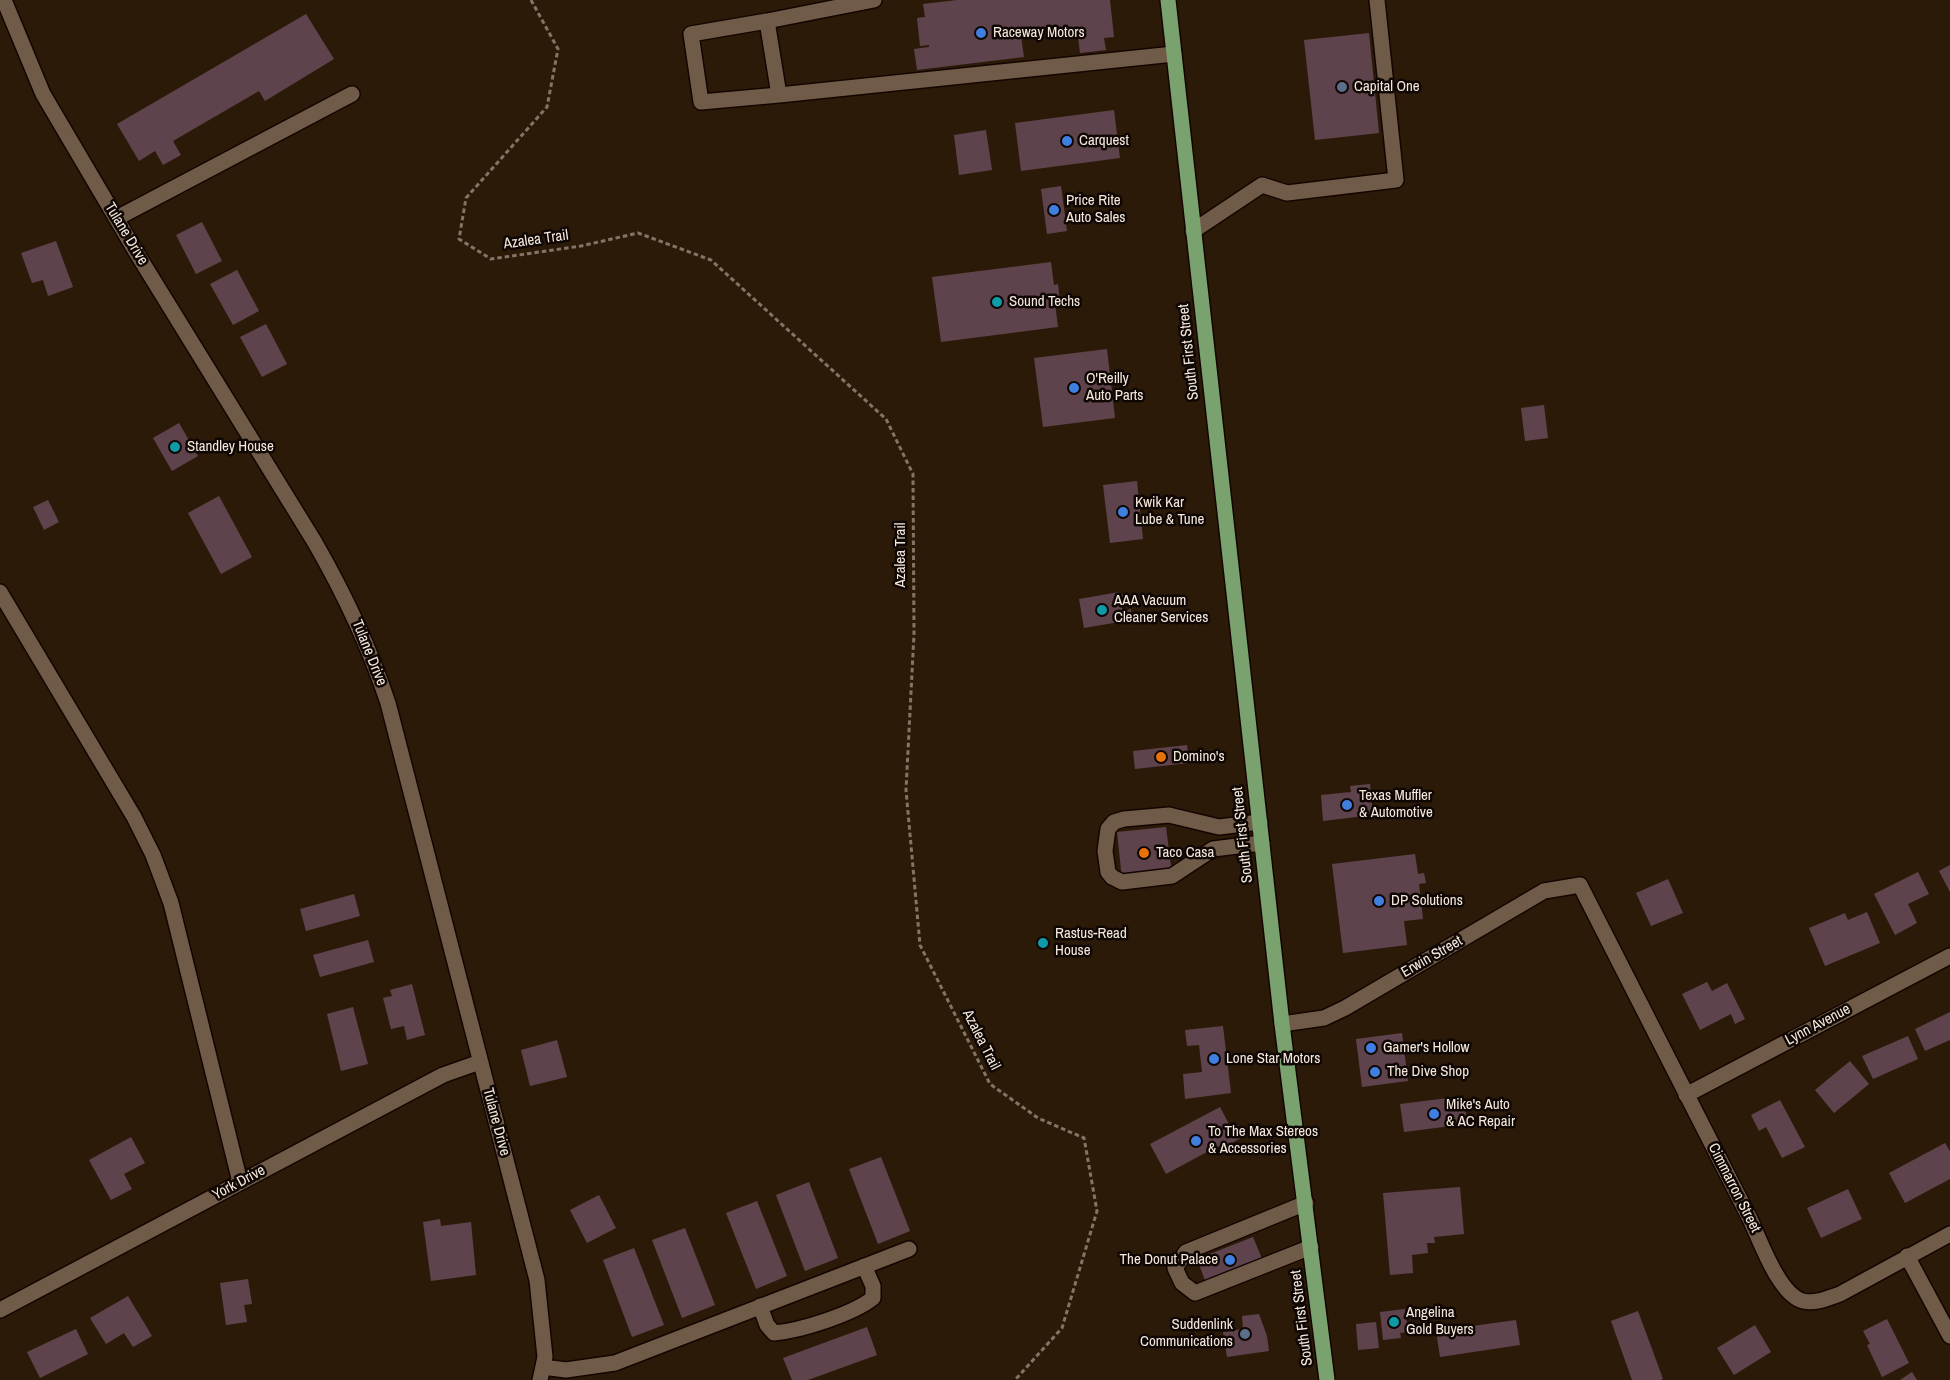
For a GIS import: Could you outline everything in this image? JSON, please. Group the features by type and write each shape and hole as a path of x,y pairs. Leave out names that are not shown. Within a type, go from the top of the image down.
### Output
{"main road":[{"name":"South First Street","path":"1168,0 1282,1024 1328,1380"}],"street":[{"name":"Tulane Drive","path":"4,0 43,94 314,541 338,583 370,653 388,703 537,1280 545,1357 541,1374"},
{"path":"874,0 691,34 701,102 1174,54"},
{"path":"1193,231 1262,185 1287,193 1396,180 1377,0"},
{"path":"767,21 779,95"},
{"path":"117,218 352,94"},
{"path":"0,592 134,817 164,881 240,1182"},
{"path":"1260,822 1219,827 1169,815 1124,819 1114,822 1108,829 1105,851 1108,872 1122,882 1172,876 1213,849 1262,843"},
{"name":"Erwin Street","path":"1282,1024 1324,1017 1345,1008 1544,891 1580,885"},
{"name":"Cimmarron Street","path":"1580,885 1775,1272 1790,1293 1802,1301 1821,1301 1840,1294 1950,1234"},
{"name":"Lynn Avenue","path":"1686,1095 1950,956"},
{"name":"York Drive","path":"0,1310 443,1075 480,1062"},
{"path":"1306,1203 1186,1252 1175,1268 1182,1283 1195,1293 1311,1247"},
{"path":"541,1374 615,1363 909,1249"},
{"path":"1908,1256 1950,1336"},
{"path":"760,1306 767,1325 774,1333 789,1332 862,1306 873,1298 873,1286 864,1266"}],"path":[{"name":"Azalea Trail","path":"531,0 558,49 548,107 466,198 459,239 491,259 580,246 638,233 711,260 886,419 913,474 914,634 906,790 920,945 990,1084 1038,1118 1084,1138 1096,1211 1062,1328 1015,1380"}],"building":[{"name":"Raceway Motors","path":"957,0 1110,0 1114,37 1104,38 1106,50 1080,53 1078,36 1068,38 1067,30 1021,36 1024,57 917,70 914,49 929,47 929,45 920,46 917,18 925,17 923,4"},
{"path":"306,14 334,59 265,101 259,91 173,141 181,155 163,165 155,151 139,161 117,124"},
{"name":"Capital One","path":"1369,33 1379,133 1315,140 1304,40"},
{"name":"Carquest","path":"1114,110 1120,158 1021,171 1015,123"},
{"path":"986,130 992,170 959,175 954,135"},
{"name":"Price Rite Auto Sales","path":"1061,186 1067,231 1047,234 1041,189"},
{"path":"202,222 222,261 196,274 176,235"},
{"path":"56,241 73,287 48,296 43,280 32,283 21,253"},
{"name":"Sound Techs","path":"1051,262 1054,285 1058,284 1060,302 1055,303 1058,327 941,342 932,277"},
{"path":"237,270 259,311 233,325 210,284"},
{"path":"266,324 287,364 262,377 240,337"},
{"name":"O'Reilly Auto Parts","path":"1107,349 1115,418 1043,427 1034,358"},
{"path":"1544,405 1548,438 1525,441 1521,408"},
{"name":"Standley House","path":"179,423 198,456 172,471 153,438"},
{"name":"Kwik Kar Lube & Tune","path":"1137,481 1143,539 1110,543 1103,485"},
{"path":"219,496 252,557 221,574 188,513"},
{"path":"48,500 59,522 44,530 33,507"},
{"name":"AAA Vacuum Cleaner Services","path":"1119,592 1119,595 1127,594 1129,600 1121,601 1123,611 1131,609 1132,617 1125,618 1125,621 1084,628 1079,599"},
{"name":"Domino's","path":"1187,745 1189,763 1135,769 1133,751"},
{"name":"Texas Muffler & Automotive","path":"1370,784 1373,815 1323,821 1321,795 1351,792 1350,786"},
{"name":"Taco Casa","path":"1166,827 1172,874 1122,879 1117,832"},
{"name":"DP Solutions","path":"1415,854 1418,874 1424,873 1426,883 1419,884 1423,919 1404,921 1407,945 1343,953 1332,864"},
{"path":"1950,865 1950,892 1939,871"},
{"path":"1918,872 1929,894 1908,904 1917,923 1895,935 1874,894"},
{"path":"1668,879 1683,913 1651,926 1636,893"},
{"path":"354,894 360,916 306,931 300,909"},
{"path":"1867,912 1880,943 1825,966 1809,928 1845,913 1848,920"},
{"path":"368,940 374,962 320,977 313,955"},
{"path":"1707,982 1712,991 1727,983 1745,1019 1735,1024 1731,1014 1700,1030 1682,994"},
{"path":"412,984 425,1035 407,1040 404,1026 391,1029 383,998 392,996 390,990"},
{"path":"353,1007 368,1064 341,1071 327,1014"},
{"path":"1950,1012 1950,1040 1925,1051 1915,1029"},
{"name":"Lone Star Motors","path":"1223,1026 1231,1093 1185,1099 1183,1074 1202,1072 1199,1045 1187,1046 1185,1030"},
{"path":"1402,1033 1408,1081 1362,1087 1356,1039"},
{"path":"1908,1036 1918,1059 1873,1079 1862,1056"},
{"path":"557,1040 567,1077 530,1086 521,1050"},
{"path":"1850,1061 1869,1084 1834,1113 1815,1090"},
{"name":"Mike's Auto & AC Repair","path":"1464,1096 1467,1124 1404,1132 1400,1104"},
{"path":"1780,1100 1805,1147 1782,1158 1766,1127 1759,1131 1751,1115"},
{"name":"To The Max Stereos & Accessories","path":"1220,1107 1231,1128 1235,1126 1241,1138 1220,1149 1218,1146 1166,1174 1150,1144"},
{"path":"131,1137 145,1163 124,1174 132,1189 111,1200 89,1160"},
{"path":"1945,1143 1950,1151 1950,1179 1905,1203 1889,1173"},
{"path":"881,1157 910,1231 878,1244 849,1169"},
{"path":"809,1182 838,1258 805,1271 776,1195"},
{"path":"1460,1187 1464,1234 1434,1237 1435,1243 1427,1243 1428,1253 1412,1255 1413,1273 1390,1275 1383,1193"},
{"path":"1848,1189 1862,1219 1821,1238 1807,1208"},
{"path":"599,1195 616,1228 587,1243 570,1210"},
{"path":"757,1201 787,1276 756,1289 726,1213"},
{"path":"440,1219 441,1226 471,1222 476,1275 431,1281 423,1222"},
{"path":"685,1228 715,1305 682,1318 652,1240"},
{"name":"The Donut Palace","path":"1253,1237 1263,1261 1206,1283 1197,1259"},
{"path":"634,1248 664,1325 632,1337 603,1260"},
{"path":"248,1279 252,1304 244,1305 247,1322 226,1325 220,1283"},
{"path":"128,1296 152,1336 133,1347 124,1333 106,1344 90,1318"},
{"name":"Angelina Gold Buyers","path":"1405,1309 1408,1332 1400,1333 1401,1338 1383,1340 1380,1312"},
{"path":"1638,1311 1663,1379 1632,1380 1611,1321"},
{"name":"Suddenlink Communications","path":"1259,1314 1267,1336 1269,1351 1227,1357 1223,1332 1243,1329 1242,1316"},
{"path":"1887,1319 1909,1363 1882,1377 1863,1331"},
{"path":"1516,1320 1520,1345 1440,1357 1436,1331"},
{"path":"1376,1322 1379,1348 1358,1350 1356,1324"},
{"path":"1755,1325 1771,1352 1734,1375 1717,1348"},
{"path":"867,1327 877,1355 808,1380 792,1380 783,1358"},
{"path":"76,1329 88,1354 40,1378 27,1352"},
{"path":"1912,1372 1917,1380 1900,1380"}],"place":[{"name":"Raceway Motors","path":"981,33"},
{"name":"Capital One","path":"1342,87"},
{"name":"Carquest","path":"1067,141"},
{"name":"Price Rite Auto Sales","path":"1054,210"},
{"name":"Sound Techs","path":"997,302"},
{"name":"O'Reilly Auto Parts","path":"1074,388"},
{"name":"Standley House","path":"175,447"},
{"name":"Kwik Kar Lube & Tune","path":"1123,512"},
{"name":"AAA Vacuum Cleaner Services","path":"1102,610"},
{"name":"Domino's","path":"1161,757"},
{"name":"Texas Muffler & Automotive","path":"1347,805"},
{"name":"Taco Casa","path":"1144,853"},
{"name":"DP Solutions","path":"1379,901"},
{"name":"Rastus-Read House","path":"1043,943"},
{"name":"Gamer's Hollow","path":"1371,1048"},
{"name":"Lone Star Motors","path":"1214,1059"},
{"name":"The Dive Shop","path":"1375,1072"},
{"name":"Mike's Auto & AC Repair","path":"1434,1114"},
{"name":"To The Max Stereos & Accessories","path":"1196,1141"},
{"name":"The Donut Palace","path":"1230,1260"},
{"name":"Angelina Gold Buyers","path":"1394,1322"},
{"name":"Suddenlink Communications","path":"1245,1334"}]}
